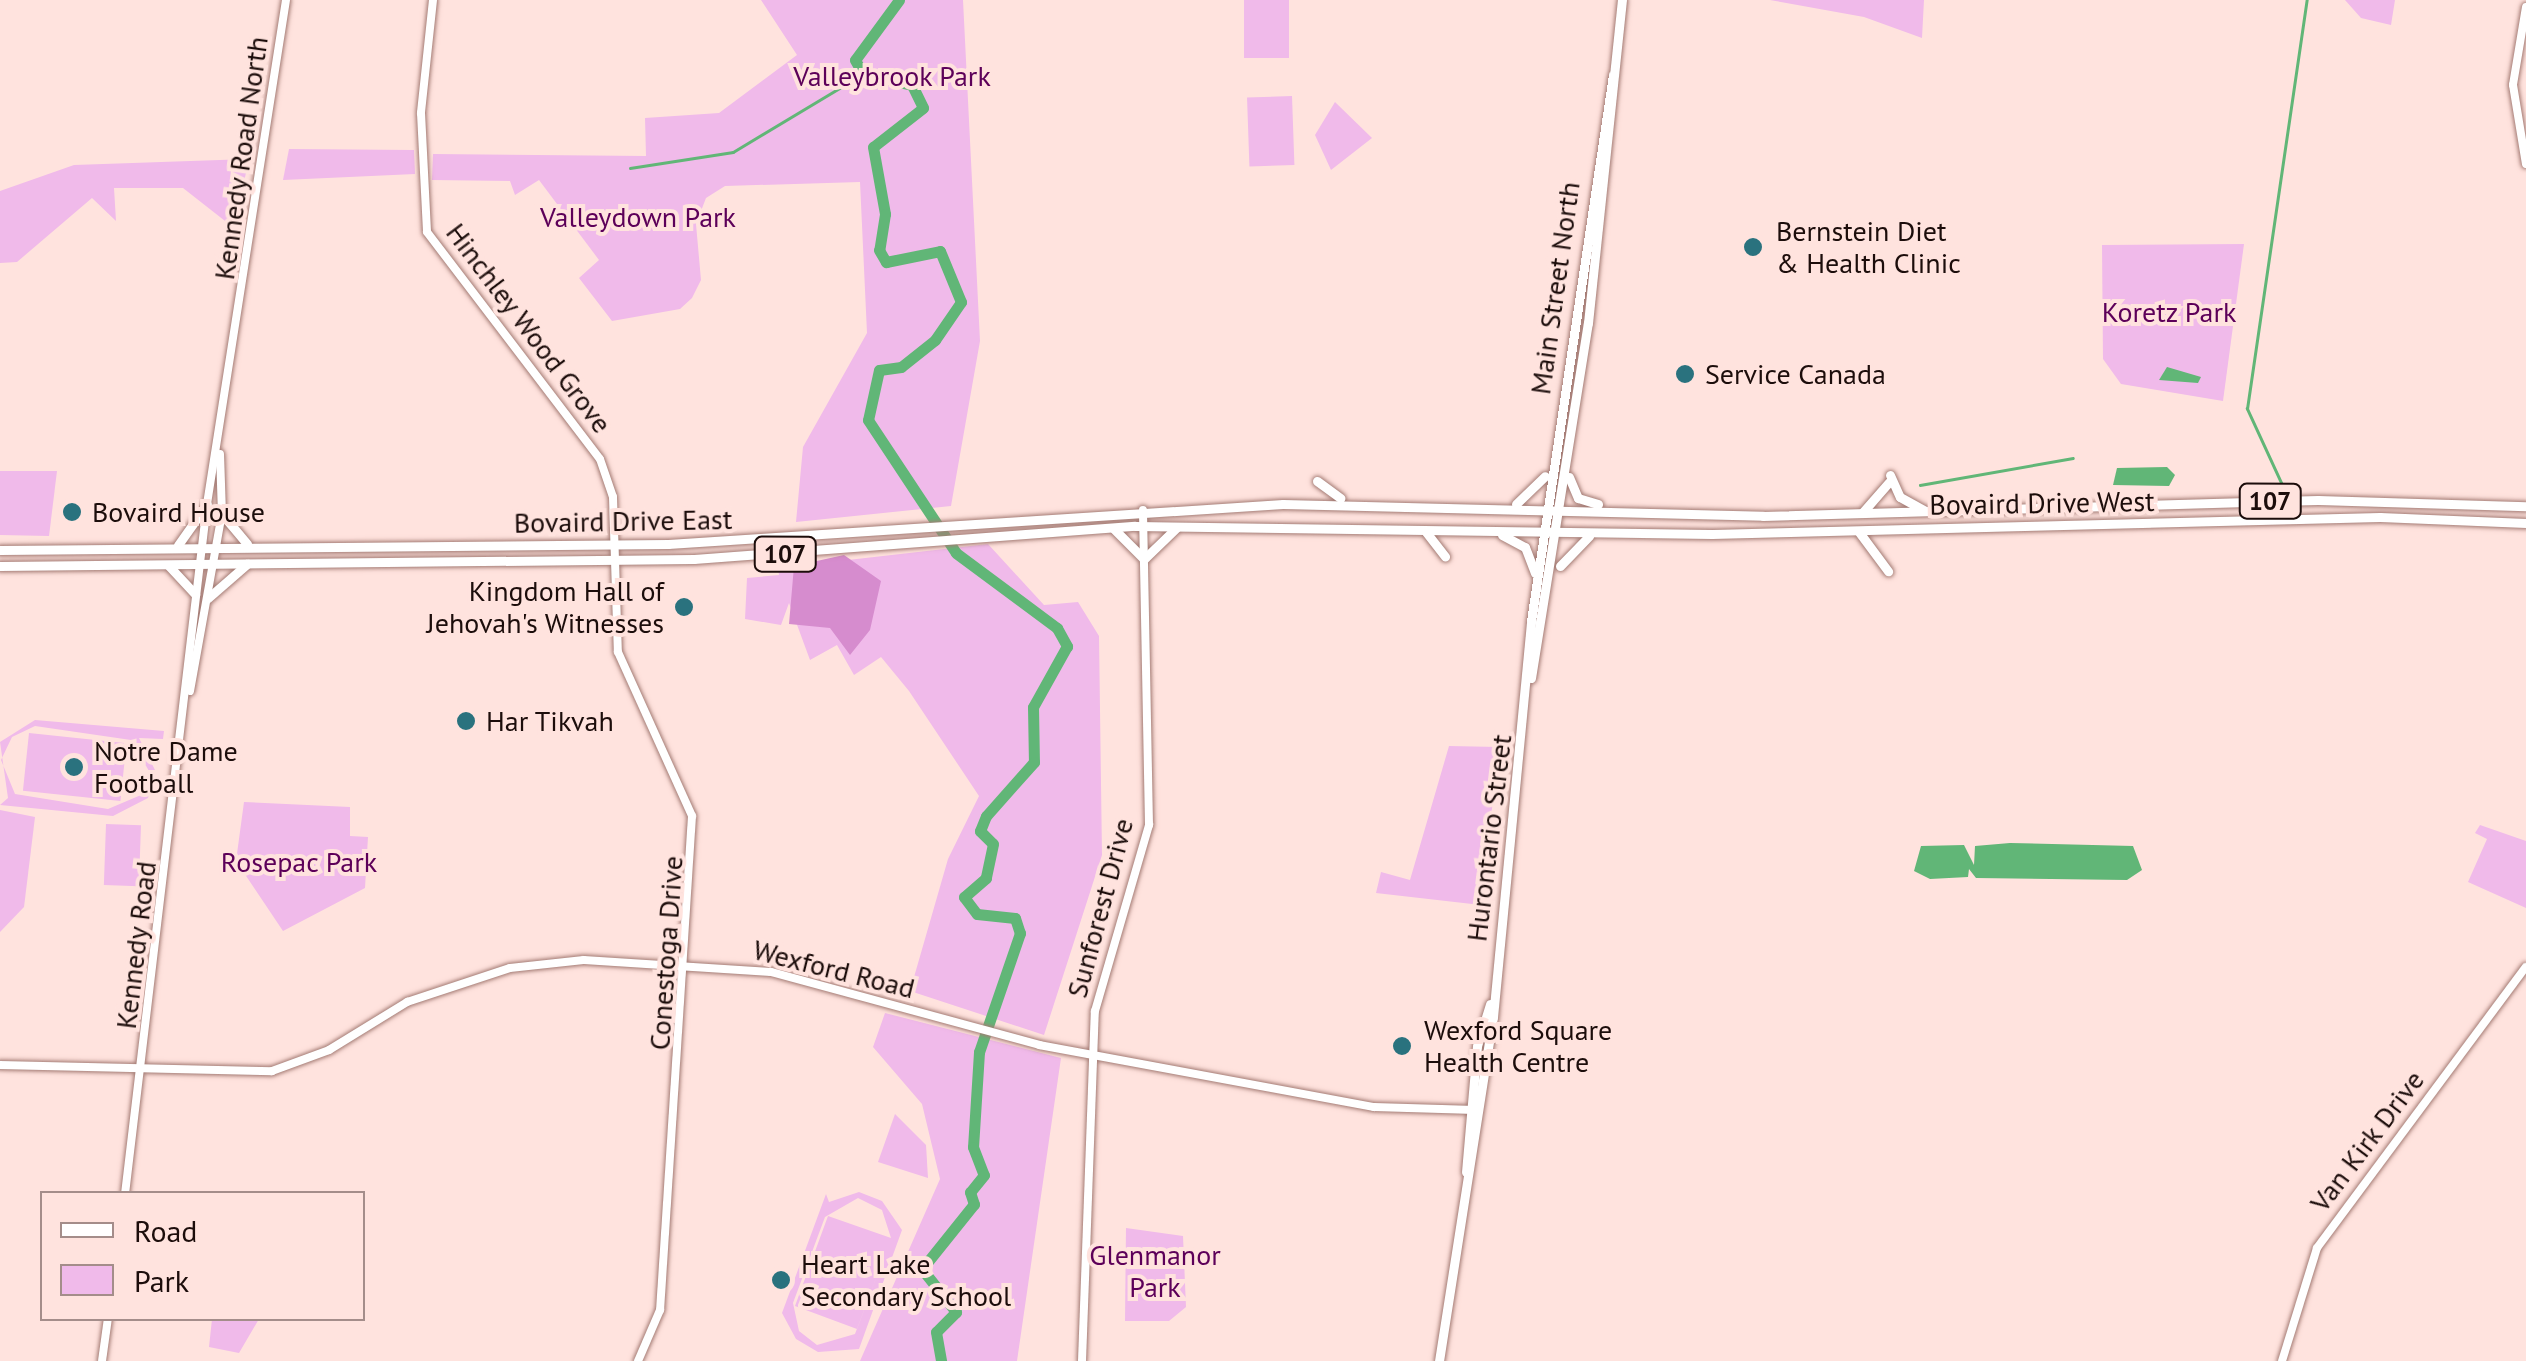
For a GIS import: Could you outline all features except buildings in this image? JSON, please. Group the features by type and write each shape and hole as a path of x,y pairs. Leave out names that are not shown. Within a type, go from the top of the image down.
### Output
{"main road":[{"name":"Main Street North","path":"1562,509 1622,0"},
{"name":"Main Street North","path":"1546,508 1613,75"},
{"path":"1504,507 1538,491 1554,455"},
{"path":"1569,458 1575,494 1614,510"},
{"path":"1860,514 1890,478 1900,497 1928,512"},
{"path":"1283,504 1307,500 1317,481 1326,497 1352,504"},
{"name":"Bovaird Drive West","path":"1562,509 1860,514 2318,500 2526,506"},
{"path":"168,547 192,536 206,504"},
{"name":"Bovaird Drive East","path":"0,550 614,544 1283,504 1546,508"},
{"name":"107","path":"1546,508 1562,509"},
{"name":"Hurontario Street","path":"1439,1361 1531,678 1536,580 1546,508"},
{"name":"Hurontario Street","path":"1531,678 1552,586 1562,509"},
{"path":"222,514 233,536 259,546"},
{"name":"Bovaird Drive West","path":"1559,532 1857,530 2380,517 2526,523"},
{"name":"Bovaird Drive East","path":"0,566 614,560 1144,526 1543,531"},
{"path":"1107,528 1144,559 1179,526"},
{"path":"1419,528 1436,534 1445,556"},
{"path":"1482,530 1523,546 1536,580"},
{"path":"1857,530 1888,571"},
{"name":"107","path":"1543,531 1559,532"},
{"path":"1552,586 1569,547 1608,533"},
{"path":"166,563 195,594"},
{"path":"208,598 249,564"}],"street":[{"name":"Kennedy Road North","path":"220,454 286,0"},
{"name":"Hinchley Wood Grove","path":"433,0 421,114 427,232 600,459 614,560"},
{"path":"2526,7 2513,86 2526,164"},
{"path":"188,701 206,504 220,454"},
{"path":"188,701 222,514 220,454"},
{"name":"Sunforest Drive","path":"1082,1361 1099,994 1149,825 1143,510"},
{"name":"Conestoga Drive","path":"614,560 624,674 692,816 689,968 660,1310 638,1361"},
{"name":"Kennedy Road","path":"125,1191 188,701"},
{"name":"Wexford Road","path":"0,1065 272,1071 329,1050 408,1002 542,962 770,972 1019,1040 1094,1055 1374,1107 1474,1110"},
{"name":"Van Kirk Drive","path":"2282,1361 2317,1248 2526,967"},
{"path":"102,1361 108,1321"}],"green space":[{"name":"Valleybrook Park","path":"761,0 963,0 980,341 951,506 796,522 803,447 867,333 860,182 725,186 706,198 696,224 701,280 692,298 680,309 612,321 579,278 599,260 539,180 515,195 510,181 432,180 433,154 646,156 645,118 719,113 797,55"},
{"path":"1244,0 1289,0 1289,58 1244,58"},
{"path":"1770,0 1924,0 1922,38 1864,17"},
{"path":"2345,0 2395,0 2391,25 2361,18"},
{"path":"1292,96 1294,165 1249,167 1247,98"},
{"path":"1335,102 1372,138 1331,170 1315,135"},
{"path":"289,149 414,150 415,174 283,180"},
{"path":"249,159 234,228 183,188 114,188 116,221 92,198 17,262 0,263 0,191 74,165"},
{"name":"Koretz Park","path":"2244,244 2223,401 2121,384 2103,359 2102,245"},
{"path":"0,471 57,471 49,536 0,535"},
{"path":"988,544 1044,605 1078,602 1099,636 1102,855 1044,1035 910,991 948,859 979,796 909,691 881,657 854,675 837,645 810,660 789,603 781,625 745,619 747,578 779,575 778,568"},
{"path":"35,720 164,731 163,739 139,738 156,772 148,798 113,816 0,805 8,798 3,766 15,794 108,809 141,795 149,771 131,740 35,726 12,737 2,757 0,742"},
{"name":"Notre Dame Football","path":"29,733 126,743 120,801 23,791"},
{"path":"1449,746 1499,747 1481,905 1376,893 1381,872 1410,880"},
{"name":"Rosepac Park","path":"244,802 350,807 350,836 368,837 365,888 283,931 236,861"},
{"path":"0,810 35,817 24,907 0,932"},
{"path":"106,824 141,825 139,886 104,885"},
{"path":"2480,825 2526,841 2526,908 2468,882 2487,839 2475,833"},
{"path":"885,1013 1061,1058 1017,1361 860,1361 940,1179 922,1104 873,1047"},
{"path":"895,1114 926,1145 928,1178 878,1162"},
{"path":"859,1192 882,1201 902,1230 859,1349 818,1352 796,1339 782,1313 826,1194 829,1202","holes":["858,1198 882,1210 891,1238 828,1216 795,1306 857,1329 855,1334 817,1345 799,1331 793,1303 825,1217"]},
{"name":"Glenmanor Park","path":"1126,1228 1183,1236 1186,1307 1169,1321 1125,1321"},
{"path":"212,1321 258,1321 239,1353 209,1347"}],"shaded area":[{"path":"2167,367 2201,377 2198,383 2159,380"},
{"path":"2167,467 2175,475 2169,486 2113,485 2117,468"},
{"path":"844,555 881,581 870,630 850,655 830,628 789,624 794,566"},
{"path":"1964,845 1974,865 1975,846 2133,846 2142,870 2127,880 1976,878 1969,869 1968,877 1930,879 1914,871 1921,846"}],"waterway":[{"path":"899,0 855,60 863,74 912,85 923,108 873,147 885,214 879,250 886,262 940,251 961,302 935,340 901,367 879,370 868,420 956,553 1057,628 1067,646 1033,707 1034,762 986,816 980,831 993,844 986,878 964,897 977,914 1015,918 1020,933 979,1052 973,1147 984,1175 970,1192 974,1204 922,1269 956,1312 936,1332 941,1361"},
{"path":"2282,485 2247,409 2307,0"},
{"path":"630,168 733,152 863,74"},
{"path":"1920,485 2073,458"}],"place":[{"name":"Bernstein Diet & Health Clinic","path":"1753,247"},
{"name":"Service Canada","path":"1685,374"},
{"name":"Bovaird House","path":"72,512"},
{"name":"Kingdom Hall of Jehovah's Witnesses","path":"684,607"},
{"name":"Har Tikvah","path":"466,721"},
{"name":"Notre Dame Football","path":"74,767"},
{"name":"Wexford Square Health Centre","path":"1402,1046"},
{"name":"Heart Lake Secondary School","path":"781,1280"}],"park label":[{"name":"Valleydown Park","path":"638,217"}]}
